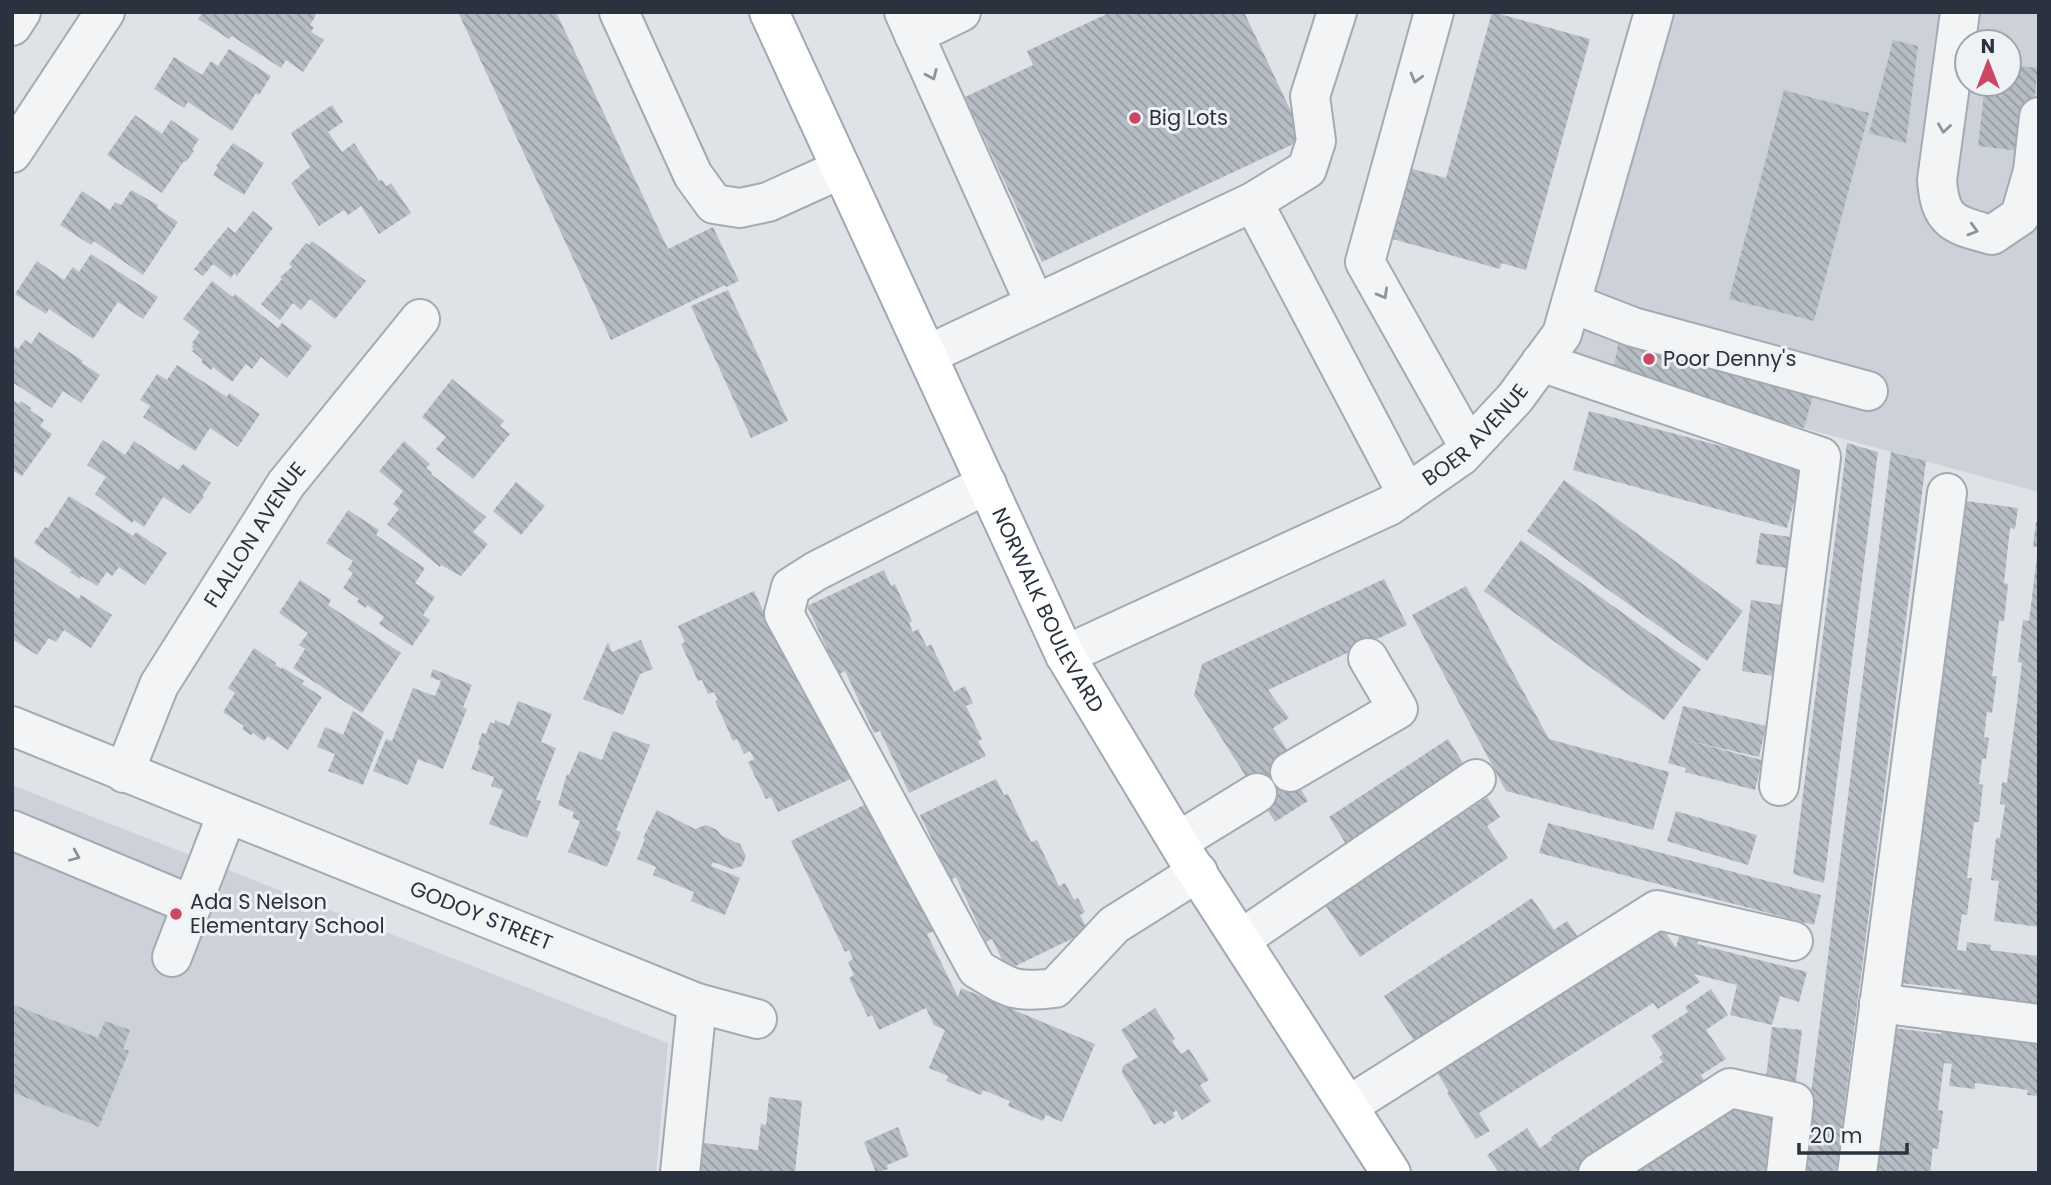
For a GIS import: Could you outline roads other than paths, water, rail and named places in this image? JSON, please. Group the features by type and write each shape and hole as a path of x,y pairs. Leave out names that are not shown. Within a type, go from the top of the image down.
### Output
{"main road":[{"name":"NORWALK BOULEVARD","path":"769,12 1065,655 1188,857 1391,1173"}],"street":[{"path":"12,26 21,12"},
{"path":"619,12 693,175 714,204 740,208 768,202 841,169"},
{"path":"961,12 909,24 1035,304"},
{"path":"927,355 1252,202 1307,169 1316,141 1310,96 1337,12"},
{"path":"1434,12 1365,262 1469,447"},
{"name":"BOER AVENUE","path":"1065,655 1390,506 1461,456 1515,398 1562,334 1654,12"},
{"path":"1960,12 1937,180 1939,202 1955,225 1992,235 2020,216 2033,171 2039,117"},
{"path":"12,153 89,18"},
{"path":"1252,202 1407,494"},
{"path":"1571,303 1633,327 1868,391"},
{"name":"FLALLON AVENUE","path":"124,772 159,685 286,484 420,318"},
{"path":"1541,362 1821,457 1779,786"},
{"path":"987,484 816,571 791,587 784,614 977,969 1001,984 1024,992 1055,988 1114,925 1257,793"},
{"path":"1857,1173 1947,492"},
{"path":"1290,772 1398,709 1368,658"},
{"name":"GODOY STREET","path":"12,726 697,1003 757,1019"},
{"path":"1241,939 1476,779"},
{"path":"172,957 227,814"},
{"path":"12,830 192,905"},
{"path":"1348,1106 1657,910 1793,941"},
{"path":"680,1173 697,1003"},
{"path":"1879,1003 2039,1024"},
{"path":"1598,1173 1730,1088 1794,1102 1786,1173"}],"place":[{"name":"Big Lots","path":"1135,118"},
{"name":"Poor Denny's","path":"1649,359"},
{"name":"Ada S Nelson Elementary School","path":"176,914"}]}
